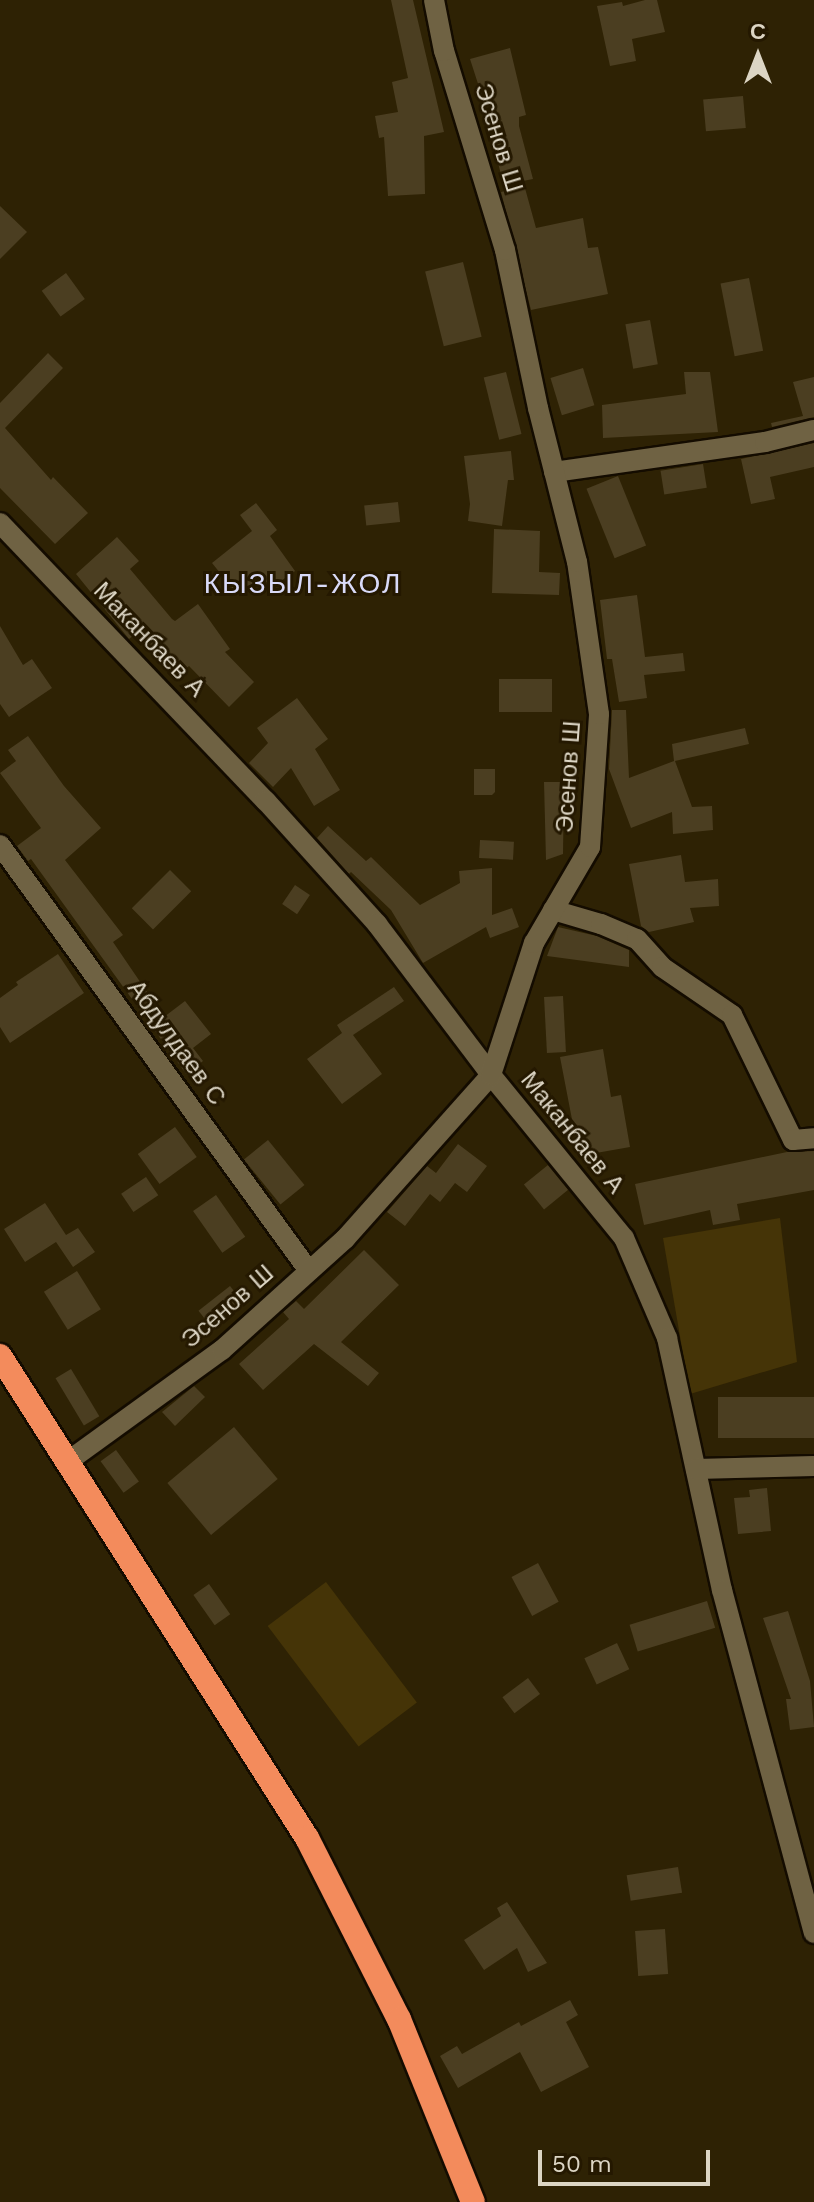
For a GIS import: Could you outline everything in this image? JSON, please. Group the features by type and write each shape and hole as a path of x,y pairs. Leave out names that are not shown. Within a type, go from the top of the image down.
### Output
{"highway":[{"path":"0,1356 307,1838 399,2019 473,2202"}],"street":[{"name":"Эсенов Ш","path":"67,1462 222,1350 345,1239 491,1075 534,943 590,847 599,714 577,562 505,250 444,51 434,0"},
{"path":"554,472 765,442 814,430"},
{"name":"Маканбаев А","path":"0,523 266,801 377,924 491,1075 624,1238 667,1338 722,1590 811,1910 814,1933"},
{"name":"Абдулдаев С","path":"0,845 309,1271"},
{"path":"553,910 601,924 637,939 662,967 732,1015 793,1140 814,1138"},
{"path":"696,1469 814,1466"}],"shaded area":[{"path":"780,1218 797,1362 690,1394 663,1238"},
{"path":"326,1582 417,1703 359,1747 268,1626"}],"building":[{"path":"391,0 413,0 444,132 424,136 425,194 388,196 384,137 379,138 375,116 398,112 392,82 408,78"},
{"path":"657,0 665,32 632,39 636,61 610,66 597,6 622,2 623,6"},
{"path":"510,48 526,115 519,117 519,126 533,179 523,181 536,228 583,218 588,248 598,247 608,294 531,310 501,192 505,191 470,59"},
{"path":"743,96 746,128 706,131 703,99"},
{"path":"0,206 27,232 0,259"},
{"path":"463,262 482,337 444,346 425,271"},
{"path":"66,273 85,299 61,317 42,291"},
{"path":"749,278 763,351 735,356 721,284"},
{"path":"650,320 658,364 633,369 625,324"},
{"path":"48,353 63,368 5,428 51,480 53,477 88,513 55,544 0,488 0,403"},
{"path":"583,368 594,405 562,415 550,378"},
{"path":"506,372 521,434 499,440 484,378"},
{"path":"684,372 710,372 718,432 603,438 602,405 686,394"},
{"path":"814,377 814,417 772,427 771,423 803,416 793,382"},
{"path":"814,443 814,467 770,477 775,499 751,504 741,459"},
{"path":"511,451 514,480 508,480 502,526 468,521 470,504 464,456"},
{"path":"703,464 707,488 664,494 661,471"},
{"path":"618,476 646,546 615,558 586,489"},
{"path":"398,502 400,522 366,525 364,506"},
{"path":"256,503 277,530 270,536 295,571 271,588 263,577 237,594 212,563 252,531 240,515"},
{"path":"494,529 540,531 539,572 560,573 559,595 492,593"},
{"path":"117,537 139,561 130,569 172,619 175,621 198,604 230,649 225,652 254,682 229,707 189,666 177,676 139,631 129,639 76,574"},
{"path":"637,595 645,657 683,653 685,671 644,675 647,698 619,702 612,659 607,659 600,600"},
{"path":"0,626 23,665 32,659 52,688 9,717 0,704"},
{"path":"499,679 552,679 552,712 499,712"},
{"path":"297,698 328,739 315,749 340,790 314,806 291,768 273,787 249,763 268,743 257,728"},
{"path":"612,710 626,710 629,778 674,761 672,744 745,728 749,744 675,761 692,807 712,806 713,830 673,834 672,812 631,828 609,769"},
{"path":"28,736 64,786 101,828 65,860 123,935 113,942 164,1017 185,1001 211,1034 193,1048 203,1061 186,1074 31,859 28,861 17,846 41,828 0,773 16,761 8,750"},
{"path":"474,769 495,769 495,792 492,795 474,795"},
{"path":"544,782 564,782 563,854 546,860"},
{"path":"328,826 366,861 371,857 420,905 460,883 459,871 492,868 492,915 512,908 519,927 490,938 486,927 423,963 391,910 351,872 349,874 317,838"},
{"path":"480,840 514,842 513,860 479,858"},
{"path":"681,855 685,882 718,879 719,906 690,908 694,922 649,932 641,926 629,864"},
{"path":"170,870 191,891 153,929 132,908"},
{"path":"295,885 310,895 297,914 282,904"},
{"path":"558,927 597,936 629,950 629,967 547,956"},
{"path":"58,954 84,993 10,1043 0,1027 0,998 18,985 16,982"},
{"path":"394,987 404,1001 353,1035 382,1074 342,1104 307,1059 342,1033 337,1025"},
{"path":"563,996 566,1052 547,1053 544,997"},
{"path":"603,1049 611,1097 621,1095 630,1147 579,1156 560,1057"},
{"path":"175,1127 197,1157 160,1184 138,1154"},
{"path":"268,1140 305,1185 280,1205 244,1160"},
{"path":"458,1144 487,1166 467,1192 455,1183 440,1202 430,1194 405,1226 387,1212 427,1166 436,1173"},
{"path":"814,1151 814,1190 737,1204 740,1220 713,1225 710,1210 644,1225 635,1184 787,1152"},
{"path":"548,1165 568,1190 544,1209 524,1185"},
{"path":"146,1177 158,1195 133,1212 121,1194"},
{"path":"216,1195 245,1237 222,1253 193,1211"},
{"path":"45,1203 66,1235 78,1228 95,1252 73,1267 56,1242 25,1262 4,1229"},
{"path":"364,1250 399,1285 341,1342 379,1373 368,1386 314,1344 263,1390 239,1364 289,1319 283,1312 296,1301 304,1309"},
{"path":"77,1271 101,1309 68,1330 44,1292"},
{"path":"230,1286 244,1304 213,1329 198,1311"},
{"path":"71,1369 99,1416 84,1425 56,1378"},
{"path":"194,1386 205,1397 175,1426 162,1412"},
{"path":"718,1397 814,1397 814,1438 718,1438"},
{"path":"234,1427 278,1479 211,1535 167,1483"},
{"path":"116,1450 139,1482 124,1493 101,1461"},
{"path":"767,1488 771,1531 738,1534 734,1498 750,1497 749,1490"},
{"path":"538,1563 559,1602 532,1616 512,1577"},
{"path":"209,1584 230,1614 215,1625 193,1595"},
{"path":"707,1601 715,1628 638,1651 630,1625"},
{"path":"788,1611 810,1681 814,1727 790,1730 786,1699 791,1699 763,1618"},
{"path":"617,1643 629,1669 597,1684 584,1658"},
{"path":"528,1678 540,1694 514,1713 502,1697"},
{"path":"678,1867 682,1893 631,1901 627,1875"},
{"path":"507,1902 547,1963 528,1972 517,1948 484,1970 464,1940 501,1916 497,1908"},
{"path":"665,1929 668,1974 638,1976 635,1931"},
{"path":"570,2000 578,2015 566,2022 589,2067 541,2092 520,2052 458,2088 440,2056 457,2046 462,2054 519,2022 521,2026"}],"district":[{"name":"КЫЗЫЛ-ЖОЛ","path":"303,584"}]}
